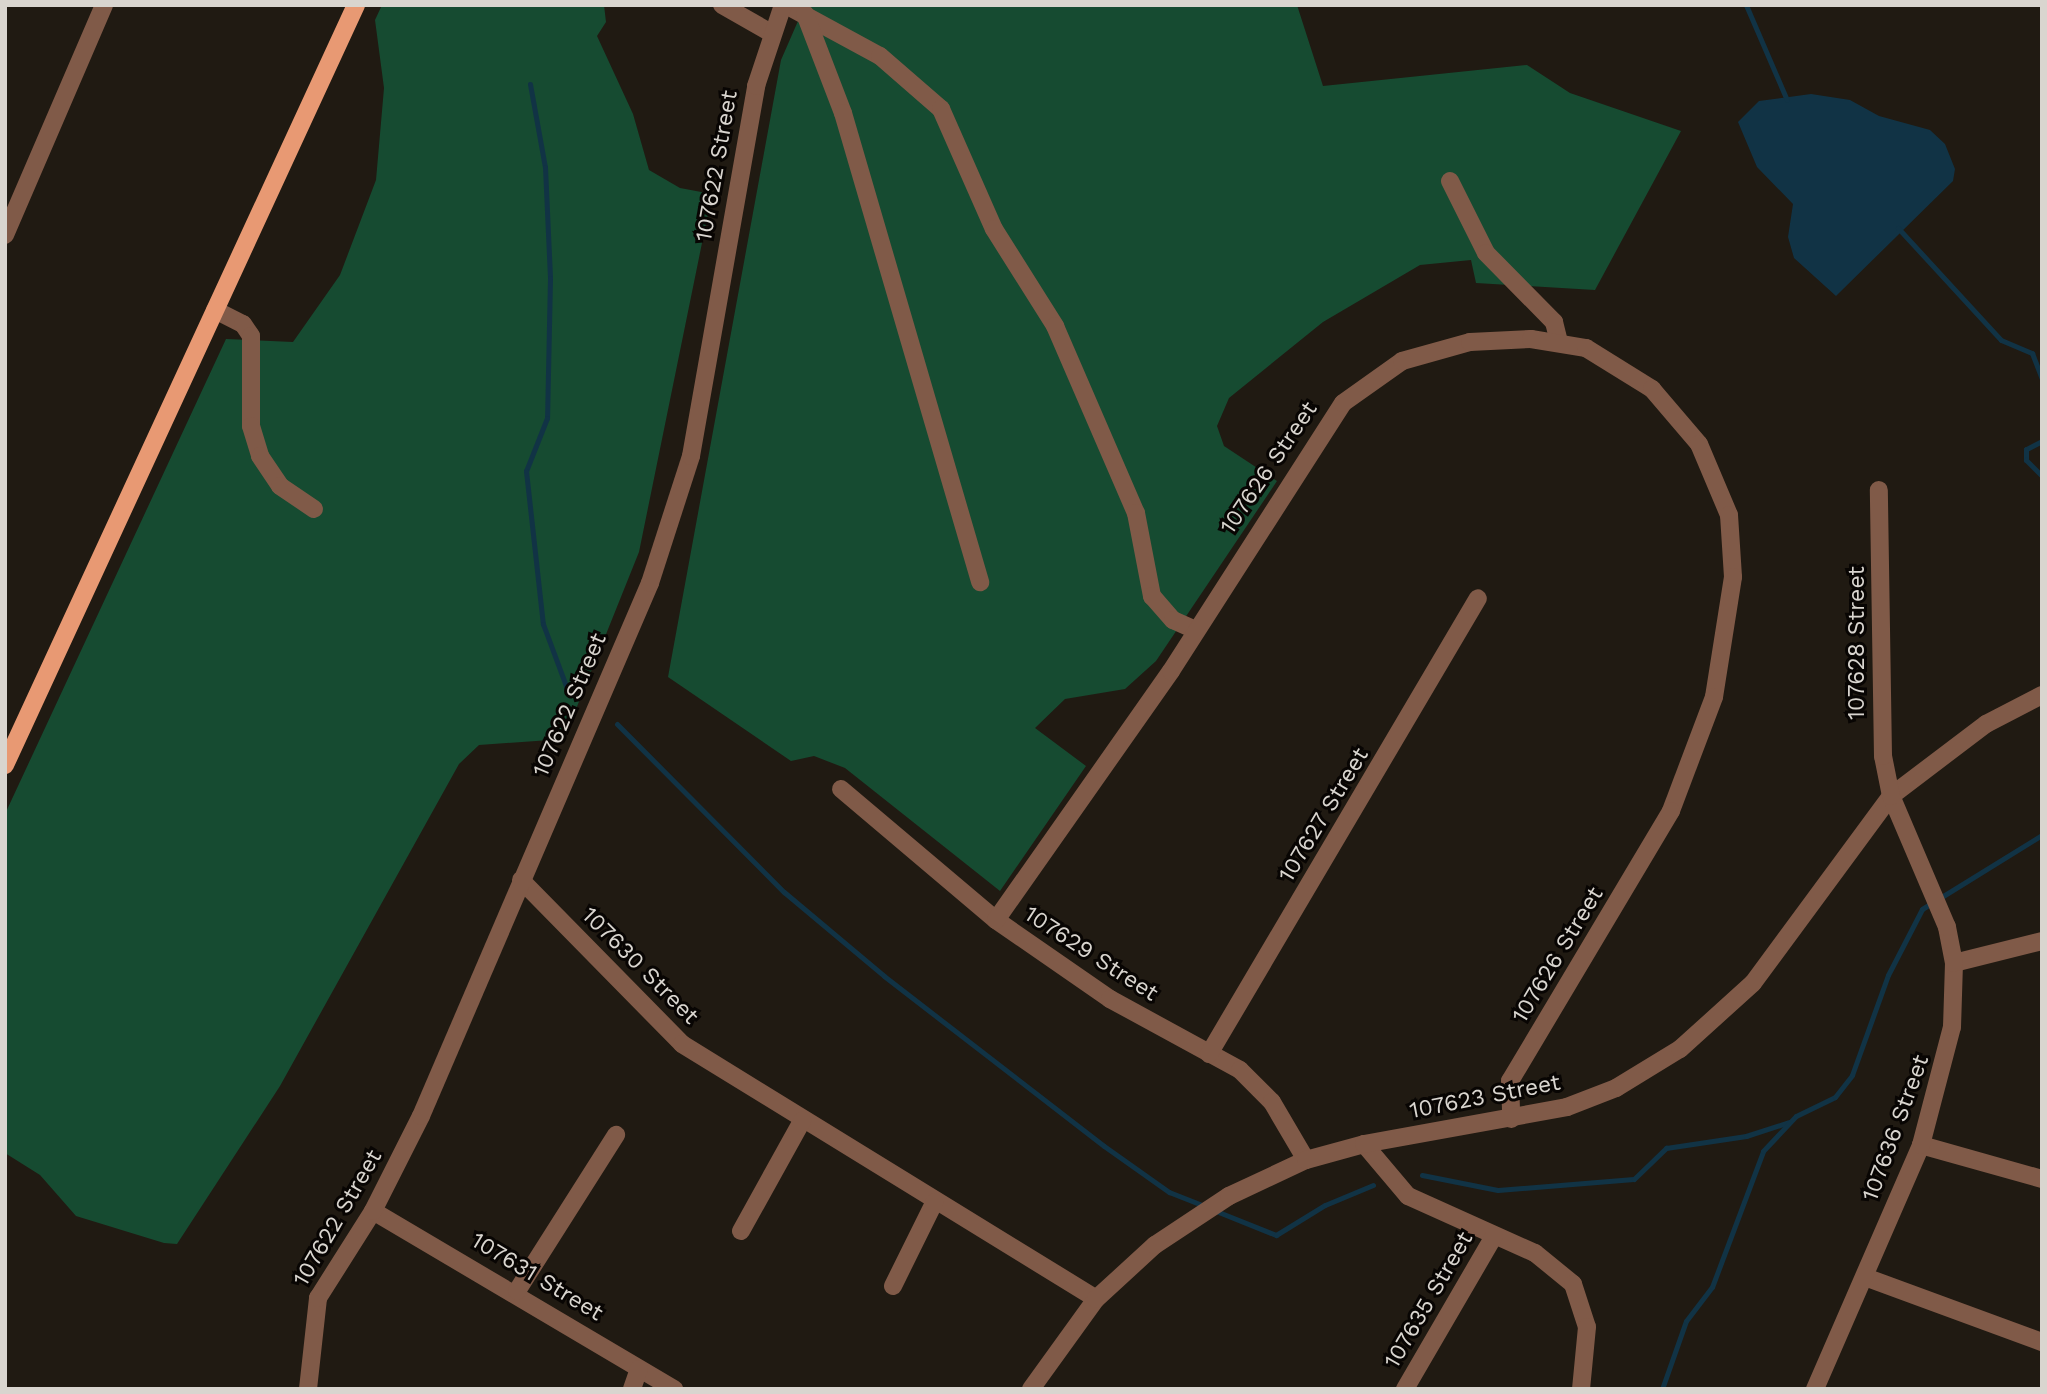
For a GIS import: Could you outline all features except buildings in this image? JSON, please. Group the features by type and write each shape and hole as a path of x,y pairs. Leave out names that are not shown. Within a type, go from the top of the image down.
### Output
{"main road":[{"path":"5,765 356,5"}],"street":[{"path":"5,235 104,5"},
{"path":"722,5 771,33"},
{"path":"785,5 880,56 941,109 994,229 1055,326 1136,513 1152,596 1173,620 1195,630"},
{"name":"107622 Street","path":"308,1389 312,1314 373,1211 421,1116 650,583 691,456 756,86 771,33 785,5"},
{"path":"805,14 844,113 981,582"},
{"path":"1450,181 1486,253 1554,322 1559,342"},
{"path":"215,310 243,324 251,336 251,426 260,456 280,486 314,509"},
{"name":"107626 Street","path":"996,920 1195,630 1310,446 1362,386 1402,361 1470,342 1559,342 1586,348 1630,373 1699,444 1729,515 1733,577 1714,697 1671,811 1510,1081 1511,1119"},
{"name":"107628 Street","path":"1879,490 1880,728 1891,796"},
{"name":"107627 Street","path":"1209,1054 1478,598"},
{"name":"107623 Street","path":"1031,1389 1096,1299 1155,1245 1229,1196 1306,1160 1364,1144 1511,1119 1596,1097 1696,1037 1769,964 1891,796 1986,724 2042,695"},
{"name":"107629 Street","path":"841,789 996,920 1110,999 1240,1070 1272,1102 1306,1160"},
{"name":"107636 Street","path":"1815,1389 1921,1145 1948,1059 1954,963 1942,913 1929,877 1891,796"},
{"name":"107630 Street","path":"521,880 681,1044 934,1203 1096,1299"},
{"path":"1954,963 2042,942"},
{"path":"741,1231 802,1121"},
{"path":"517,1291 616,1135"},
{"path":"1364,1144 1382,1164 1394,1184 1429,1208 1535,1253 1573,1284 1587,1327 1581,1389"},
{"path":"1921,1145 2042,1179"},
{"path":"893,1286 934,1203"},
{"name":"107631 Street","path":"373,1211 517,1291 674,1389"},
{"name":"107635 Street","path":"1405,1389 1494,1236"},
{"path":"1865,1277 2042,1342"},
{"path":"632,1389 639,1369"}],"green space":[{"path":"382,5 604,5 606,22 597,36 633,114 649,170 680,188 712,194 639,552 564,739 479,745 459,764 280,1086 177,1244 164,1243 76,1216 40,1175 5,1153 5,814 226,339 293,342 340,275 376,180 384,88 375,20"},
{"path":"805,5 1297,5 1323,86 1527,65 1570,93 1681,131 1595,290 1476,283 1471,260 1420,265 1323,322 1229,398 1217,426 1224,446 1277,481 1156,661 1125,689 1065,699 1035,728 1086,766 1000,891 845,768 814,756 791,761 668,677 781,60"}],"water":[{"path":"1811,94 1850,100 1879,116 1930,130 1945,144 1955,169 1953,181 1836,296 1794,258 1788,237 1793,204 1757,167 1738,122 1759,101"}],"waterway":[{"path":"1746,5 1787,100"},
{"path":"530,84 545,167 550,278 547,418 526,471 543,624 569,694"},
{"path":"1898,228 2001,340 2032,353 2042,379"},
{"path":"2042,441 2026,449 2026,460 2042,476"},
{"path":"617,724 784,892 884,976 1104,1146 1169,1192 1207,1207"},
{"path":"1662,1389 1686,1321 1712,1287 1763,1151 1796,1116 1835,1097 1852,1075 1888,975 1922,909 2042,835"},
{"path":"1422,1175 1498,1190 1634,1179 1666,1148 1746,1136 1789,1122"},
{"path":"1216,1211 1276,1235 1325,1205 1373,1185"}]}
